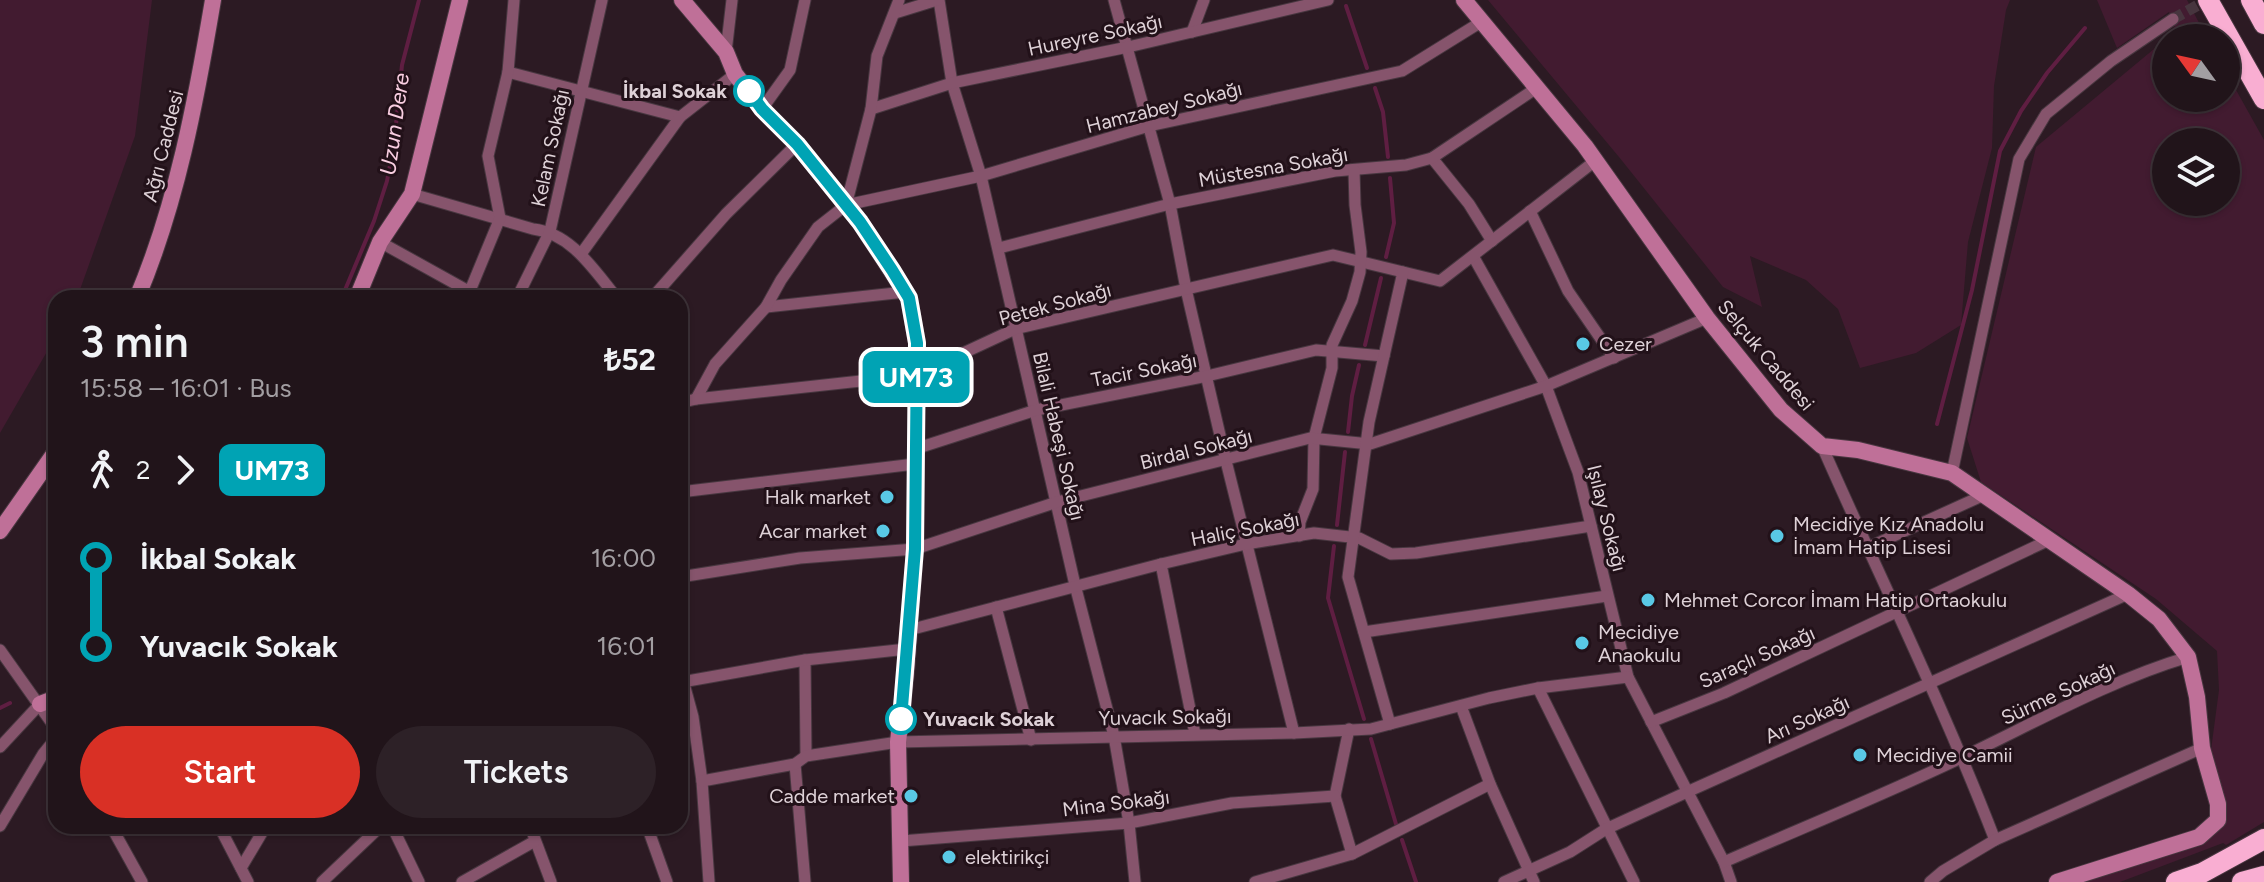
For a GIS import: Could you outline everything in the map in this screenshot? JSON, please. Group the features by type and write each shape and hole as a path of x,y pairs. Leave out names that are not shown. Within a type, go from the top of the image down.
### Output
{"highway":[{"path":"2208,0 2264,99"},
{"path":"2251,0 2264,24"},
{"path":"2176,882 2202,873 2264,839"},
{"path":"2242,882 2264,876"}],"street":[{"name":"Ağrı Caddesi","path":"142,290 192,126 213,0"},
{"path":"360,290 380,242 412,194 460,0"},
{"path":"470,290 500,218 488,156 508,72 514,0"},
{"name":"Kelam Sokağı","path":"521,290 550,231 602,0"},
{"path":"682,0 726,52 735,74 762,109 797,144 846,205 905,292 914,319 915,549 898,742 901,882"},
{"path":"726,52 732,0"},
{"path":"762,109 790,70 805,0"},
{"path":"696,399 715,364 766,307 818,227 846,205 871,109 877,56 899,0"},
{"path":"895,13 938,0"},
{"name":"Bilali Habeşi Sokağı","path":"938,0 952,83 981,176 999,248 1075,585 1114,736 1129,823 1135,882"},
{"path":"1114,0 1170,204 1186,289 1226,461 1294,733"},
{"path":"1192,32 1204,0"},
{"name":"Hureyre Sokağı","path":"871,109 952,83 1128,47 1328,0"},
{"name":"Selçuk Caddesi","path":"1464,0 1538,87 1595,161 1707,318 1781,410 1822,446"},
{"path":"1952,473 2023,150 2046,114 2111,61 2173,19"},
{"name":"Hamzabey Sokağı","path":"846,205 981,176 1149,126 1402,71 1481,22"},
{"path":"508,72 680,117"},
{"path":"581,254 680,117 735,74"},
{"name":"Müstesna Sokağı","path":"999,248 1170,204 1335,171 1406,165 1432,158 1538,87"},
{"path":"659,290 726,214 797,144"},
{"path":"1432,158 1469,204 1492,241"},
{"path":"1473,256 1595,161"},
{"path":"1299,536 1300,522 1313,489 1314,438 1332,368 1331,351 1352,301 1361,262 1354,170"},
{"path":"412,194 533,229 550,231 581,254 610,290"},
{"path":"1530,211 1568,291 1614,358"},
{"path":"380,242 460,290"},
{"name":"Petek Sokağı","path":"688,401 916,375 1015,329 1333,255 1440,281 1473,256"},
{"name":"Işılay Sokağı","path":"1473,256 1546,386 1578,472 1628,677 1724,862 1731,882"},
{"path":"1390,724 1348,577 1366,444 1403,272"},
{"path":"766,307 905,292"},
{"name":"Birdal Sokağı","path":"688,576 800,558 915,549 1057,502 1314,438 1366,444 1546,386 1707,318"},
{"name":"Tacir Sokağı","path":"688,491 915,456 1036,410 1207,376 1316,350 1384,356"},
{"path":"1822,446 1858,450 1952,473 2128,594 2159,619 2188,657 2197,697 2202,748 2218,804 2218,820 2199,837 2057,882"},
{"path":"1822,446 1896,613 1932,683 1995,840"},
{"path":"0,531 48,462"},
{"path":"1867,548 1984,495"},
{"name":"Haliç Sokağı","path":"909,630 1161,564 1246,544 1314,533 1353,538 1391,554 1416,553 1591,526"},
{"name":"Saraçlı Sokağı","path":"1651,722 1724,693 2049,540"},
{"path":"1161,564 1195,734"},
{"name":"Arı Sokağı","path":"1504,882 1531,876 1606,829 2128,594"},
{"path":"1364,632 1607,596"},
{"path":"996,607 1031,740"},
{"path":"688,681 805,660 907,649"},
{"path":"0,650 48,701 0,747"},
{"name":"Sürme Sokağı","path":"1724,862 1963,757 2064,708 2188,657"},
{"path":"805,660 806,756"},
{"name":"Yuvacık Sokağı","path":"702,781 795,764 806,756 898,742 1371,729 1538,688 1628,677"},
{"path":"1538,688 1634,882"},
{"path":"688,701 702,781 709,882"},
{"path":"1461,706 1490,784 1531,876"},
{"path":"688,719 693,717"},
{"path":"1349,729 1335,796 1352,854"},
{"path":"0,826 48,748"},
{"path":"1930,882 1995,840 2202,748"},
{"path":"795,764 805,882"},
{"path":"1255,882 1352,854 1490,784"},
{"name":"Mina Sokağı","path":"901,841 1129,823 1232,803 1335,796"},
{"path":"115,834 142,882"},
{"path":"223,834 248,882"},
{"path":"241,868 261,834"},
{"path":"322,882 373,834"},
{"path":"396,834 419,882"},
{"path":"533,834 551,882"},
{"path":"650,834 667,882"},
{"path":"462,882 535,841"}],"shaded area":[{"path":"0,0 152,0 135,136 80,290 48,290 48,350 0,433"},
{"path":"1488,0 2010,0 1994,86 1992,148 1968,242 1961,325 1916,353 1860,368 1838,309 1806,280 1750,256 1762,307 1723,287"},
{"path":"2097,0 2187,0 2200,24 2174,24 2169,12 2117,48"},
{"path":"2152,51 2152,112 2240,112 2240,97 2264,140 2264,822 2226,845 2223,843 2120,882 2061,882 2219,831 2226,813 2211,750 2219,690 2217,651 2156,599 1981,482 1967,438 2036,147"}],"waterway":[{"name":"Uzun Dere","path":"345,290 387,181 402,65 419,0"},
{"path":"1346,6 1367,68"},
{"path":"1937,424 1972,290 2000,151 2021,111 2047,73 2085,28"},
{"path":"1375,88 1383,112 1388,157"},
{"path":"1386,257 1394,223 1390,178"},
{"path":"1365,345 1381,278"},
{"path":"1348,432 1359,365"},
{"path":"1337,525 1345,452"},
{"path":"1334,546 1328,598 1364,719"},
{"name":"Uzun Dere","path":"0,708 10,703"},
{"path":"1371,739 1396,824"},
{"path":"1402,840 1416,882"}],"tunnel":[{"path":"2173,19 2207,0"}],"bus line":[{"name":"UM73","path":"749,91 860,222 909,298 917,343 915,549 901,719"}],"place":[{"name":"İkbal Sokak","path":"749,91"},
{"name":"Cezer","path":"1583,344"},
{"name":"Halk market","path":"887,497"},
{"name":"Acar market","path":"883,531"},
{"name":"Mecidiye Kız Anadolu İmam Hatip Lisesi","path":"1777,536"},
{"name":"Mehmet Corcor İmam Hatip Ortaokulu","path":"1648,600"},
{"name":"Mecidiye Anaokulu","path":"1582,643"},
{"name":"Yuvacık Sokak","path":"901,719"},
{"name":"Mecidiye Camii","path":"1860,755"},
{"name":"Cadde market","path":"911,796"},
{"name":"elektirikçi","path":"949,857"}]}
